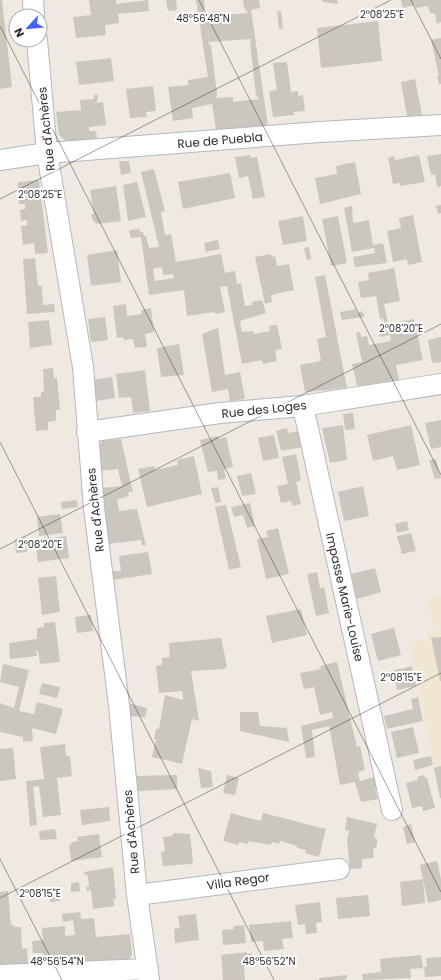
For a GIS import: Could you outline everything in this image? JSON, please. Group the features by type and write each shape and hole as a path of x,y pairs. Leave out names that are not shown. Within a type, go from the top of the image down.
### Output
{"street":[{"name":"Rue d'Achères","path":"38,48 47,153 83,367 94,508 119,705 137,895 149,975"},
{"name":"Rue de Puebla","path":"0,160 47,153 320,132 441,126"},
{"name":"Rue des Loges","path":"87,432 220,413 302,406 441,384"},
{"name":"Impasse Marie-Louise","path":"302,406 392,810"},
{"name":"Villa Regor","path":"137,895 339,869"},
{"path":"0,975 149,975"}],"shaded area":[{"path":"441,596 441,801 409,642 428,638 427,633 435,632 427,599"}],"building":[{"path":"0,0 2,0 12,87 0,89"},
{"path":"89,0 116,0 116,4 148,0 149,11 118,14 119,23 105,25 106,35 76,38 73,17 91,15"},
{"path":"166,0 176,0 177,10 168,11"},
{"path":"196,0 204,0 205,7 203,13 221,11 221,15 248,13 244,8 243,0 259,0 260,8 251,10 268,126 216,130 212,104 192,108 193,118 173,121 168,87 188,85 188,80 208,77","holes":["251,39 250,43 256,95 259,99 233,102 233,97 216,98 217,94 211,46 208,42"]},
{"path":"322,0 337,0 338,4 323,2"},
{"path":"401,0 441,0 441,22 437,24 435,14 430,13 428,6 416,8 415,5 403,8"},
{"path":"277,11 281,11 283,29 279,29"},
{"path":"378,21 382,61 321,68 317,28"},
{"path":"441,38 441,84 439,84 437,76 439,76 431,40"},
{"path":"111,58 114,81 79,85 76,62"},
{"path":"287,62 291,92 298,91 298,96 303,95 305,111 294,112 294,115 273,117 269,91 277,90 273,63"},
{"path":"415,79 422,115 407,116 401,82"},
{"path":"153,86 156,111 146,112 147,117 130,118 126,89"},
{"path":"94,95 98,95 97,103 103,102 106,125 89,127 89,131 96,131 97,139 66,141 59,135 56,112 81,110 80,100 94,99"},
{"path":"441,154 441,186 437,187 435,174 431,175 427,156"},
{"path":"250,155 250,158 257,157 265,197 253,199 248,176 239,178 235,157"},
{"path":"419,155 425,182 400,186 400,183 393,184 388,158 394,156 395,160"},
{"path":"119,161 129,161 131,173 121,175"},
{"path":"355,162 361,194 320,204 315,178 337,174 336,166"},
{"path":"154,169 165,211 161,212 165,235 171,234 176,262 221,254 225,273 235,271 237,284 241,283 245,306 253,305 252,302 262,300 266,313 240,321 242,332 253,331 254,334 270,331 269,326 277,325 282,349 275,350 277,361 263,364 262,360 242,364 227,286 220,287 225,312 215,314 215,312 187,316 184,290 149,295 141,237 131,238 129,230 139,229 140,232 143,232 144,236 146,236 149,248 159,247 141,172","holes":["162,267 163,275 173,274 174,278 155,281 153,269"]},
{"path":"230,173 235,198 183,209 178,182"},
{"path":"39,180 48,253 35,254 34,243 23,245 21,226 27,225 27,220 21,221 20,210 25,209 25,204 19,204 18,182"},
{"path":"137,182 146,217 128,221 123,185"},
{"path":"116,186 121,221 97,224 93,221 91,214 94,214 90,190"},
{"path":"441,205 441,213 438,214 436,206"},
{"path":"352,206 353,223 369,220 373,245 383,243 387,263 355,267 353,257 375,253 374,248 352,252 344,208"},
{"path":"413,215 422,262 408,265 407,259 393,262 387,231 401,228 399,218"},
{"path":"303,216 307,241 283,245 278,221"},
{"path":"338,216 347,263 331,266 322,219"},
{"path":"218,240 220,249 206,252 204,243"},
{"path":"309,247 311,259 307,260 304,248"},
{"path":"117,250 121,282 91,286 87,255"},
{"path":"271,254 272,257 275,256 277,266 289,264 294,290 271,295 272,302 265,304 255,257"},
{"path":"35,258 38,286 42,286 43,305 54,304 55,312 27,314 23,259"},
{"path":"394,268 400,301 384,304 388,324 414,319 423,360 396,365 399,382 357,386 352,364 362,362 356,333 360,332 361,337 367,336 369,345 391,341 390,335 380,337 378,324 384,323 383,318 380,319 376,296 361,298 358,282 369,280 368,273"},
{"path":"325,275 347,388 305,392 300,365 321,361 317,339 326,337 315,277"},
{"path":"126,304 127,316 142,314 141,310 151,308 154,332 145,334 147,347 135,348 133,339 124,340 123,337 117,338 113,306"},
{"path":"356,309 357,313 363,311 364,317 342,320 340,312"},
{"path":"105,317 108,340 91,342 88,319"},
{"path":"49,320 52,345 30,348 28,322"},
{"path":"218,328 225,375 240,372 245,399 230,401 228,389 212,392 202,334"},
{"path":"441,337 441,362 432,363 428,340"},
{"path":"179,344 184,375 161,377 157,348"},
{"path":"53,368 54,378 57,378 60,410 56,410 56,421 48,422 48,430 36,431 33,397 41,397 41,392 44,392 43,369"},
{"path":"145,370 150,411 133,413 131,397 119,398 116,374"},
{"path":"112,377 115,398 96,401 93,380"},
{"path":"353,413 355,429 345,430 343,414"},
{"path":"441,420 441,447 431,449 425,423"},
{"path":"343,425 347,460 330,463 322,428"},
{"path":"411,425 420,465 397,470 393,456 373,461 367,435"},
{"path":"287,428 288,433 299,431 303,447 281,451 276,431"},
{"path":"274,435 279,458 263,461 258,438"},
{"path":"218,436 219,439 226,437 233,467 224,469 226,479 218,480 217,471 208,472 200,440"},
{"path":"121,439 133,492 128,492 129,496 117,499 119,511 137,509 146,545 142,545 141,540 108,544 101,488 122,486 118,469 99,471 97,449 102,441"},
{"path":"296,454 301,480 296,482 301,504 292,506 291,501 281,503 277,486 288,484 282,457"},
{"path":"194,456 202,494 147,507 138,469 154,466 155,470 178,465 177,460"},
{"path":"436,459 441,478 435,479 429,460"},
{"path":"251,473 256,494 242,496 237,476"},
{"path":"363,486 369,516 344,521 338,492"},
{"path":"218,487 221,502 215,503 211,488"},
{"path":"77,500 78,507 62,509 61,502"},
{"path":"250,503 255,526 247,528 243,515 234,517 231,507"},
{"path":"226,505 241,567 229,570 215,507"},
{"path":"60,514 63,533 39,536 37,517"},
{"path":"407,521 409,530 397,533 395,524"},
{"path":"278,528 289,574 266,579 257,539 268,537 266,531"},
{"path":"411,533 416,551 402,554 397,536"},
{"path":"66,536 69,558 38,562 35,540"},
{"path":"26,537 27,552 16,553 15,539"},
{"path":"148,552 152,574 113,580 112,571 121,571 119,556"},
{"path":"375,568 381,592 357,599 351,574"},
{"path":"317,572 320,588 324,587 329,613 316,616 307,574"},
{"path":"56,576 60,612 42,615 38,578"},
{"path":"301,609 307,635 272,643 266,616"},
{"path":"91,615 93,631 77,633 75,617"},
{"path":"55,622 60,662 40,664 38,651 36,651 37,656 10,659 9,643 37,639 37,628 44,627 44,623"},
{"path":"394,628 401,655 378,661 371,634"},
{"path":"441,637 441,681 440,681 431,638"},
{"path":"221,638 227,666 224,669 191,671 199,721 192,719 182,764 152,757 156,739 154,739 156,729 159,729 165,695 183,700 182,691 159,693 156,666 162,665 162,658 170,657 169,643"},
{"path":"337,662 357,747 360,746 365,770 358,772 360,781 375,777 378,787 375,788 378,799 361,802 355,782 340,785 329,726 312,730 315,757 306,758 301,726 333,718 332,712 320,715 314,687 304,689 300,673 321,669 320,666"},
{"path":"3,664 29,670 19,711 34,714 37,702 63,709 56,734 32,728 33,741 23,742 23,737 0,732 0,703 14,708 19,687 0,682"},
{"path":"412,666 416,686 397,690 395,680 390,681 388,672"},
{"path":"42,683 60,687 57,698 39,694"},
{"path":"418,697 423,721 387,729 384,716 413,709 411,699"},
{"path":"128,703 147,708 145,718 138,716 129,717"},
{"path":"240,712 258,712 260,726 287,728 289,742 240,731"},
{"path":"413,727 419,753 397,758 391,732"},
{"path":"65,744 66,756 70,756 72,776 57,778 61,815 43,817 39,786 33,787 37,825 30,826 26,781 44,779 40,747"},
{"path":"13,748 16,779 0,781 0,749"},
{"path":"431,756 433,765 415,770 413,760"},
{"path":"441,766 441,798 440,798 434,768"},
{"path":"198,768 211,771 213,787 201,788"},
{"path":"177,775 177,789 138,791 137,776"},
{"path":"227,775 239,778 235,795 223,793"},
{"path":"424,775 425,778 427,778 435,808 423,811 422,806 412,808 406,783 418,780 417,777"},
{"path":"109,807 110,821 82,825 80,810"},
{"path":"231,813 261,821 263,813 326,829 319,857 305,853 306,850 297,848 297,846 280,841 279,844 272,842 271,845 248,841 248,844 239,842 238,845 223,841"},
{"path":"347,817 377,824 374,837 377,839 377,846 373,849 374,858 362,859 362,868 350,869 347,840 349,831 345,830"},
{"path":"411,824 415,842 407,844 403,827"},
{"path":"55,829 57,839 40,840 39,831"},
{"path":"174,833 190,834 193,862 191,864 163,866 161,852 165,851 163,837 172,836"},
{"path":"99,834 102,857 71,861 69,847 72,842 78,841 77,837"},
{"path":"437,861 441,879 441,900 428,903 420,865"},
{"path":"113,867 116,899 113,899 115,906 93,909 91,890 87,891 86,887 89,886 88,875 85,875 84,872"},
{"path":"423,879 425,903 402,906 400,882"},
{"path":"79,882 80,891 71,892 71,883"},
{"path":"8,891 11,925 14,925 14,927 21,927 22,949 27,948 28,965 0,966 0,892"},
{"path":"59,894 60,901 50,902 50,895"},
{"path":"368,895 370,916 338,919 336,898"},
{"path":"320,902 322,922 316,923 317,933 306,934 305,924 298,925 295,905"},
{"path":"80,912 81,919 94,918 96,937 130,934 132,955 127,962 44,964 43,953 33,953 32,941 43,940 42,928 65,926 65,936 75,935 73,920 63,922 62,914"},
{"path":"196,914 199,940 175,943 174,929 180,928 178,916"},
{"path":"291,921 293,938 282,939 284,949 264,951 263,941 251,942 249,925"},
{"path":"244,925 246,943 223,945 222,930 234,929 233,926"},
{"path":"247,952 247,954 252,953 253,964 244,966 245,980 223,980 221,955"},
{"path":"421,955 423,968 410,969 411,978 363,980 362,974 381,972 380,959"},
{"path":"441,957 441,976 425,977 424,967 427,967 426,958"},
{"path":"347,975 347,978 344,980 319,980 319,978"}]}
